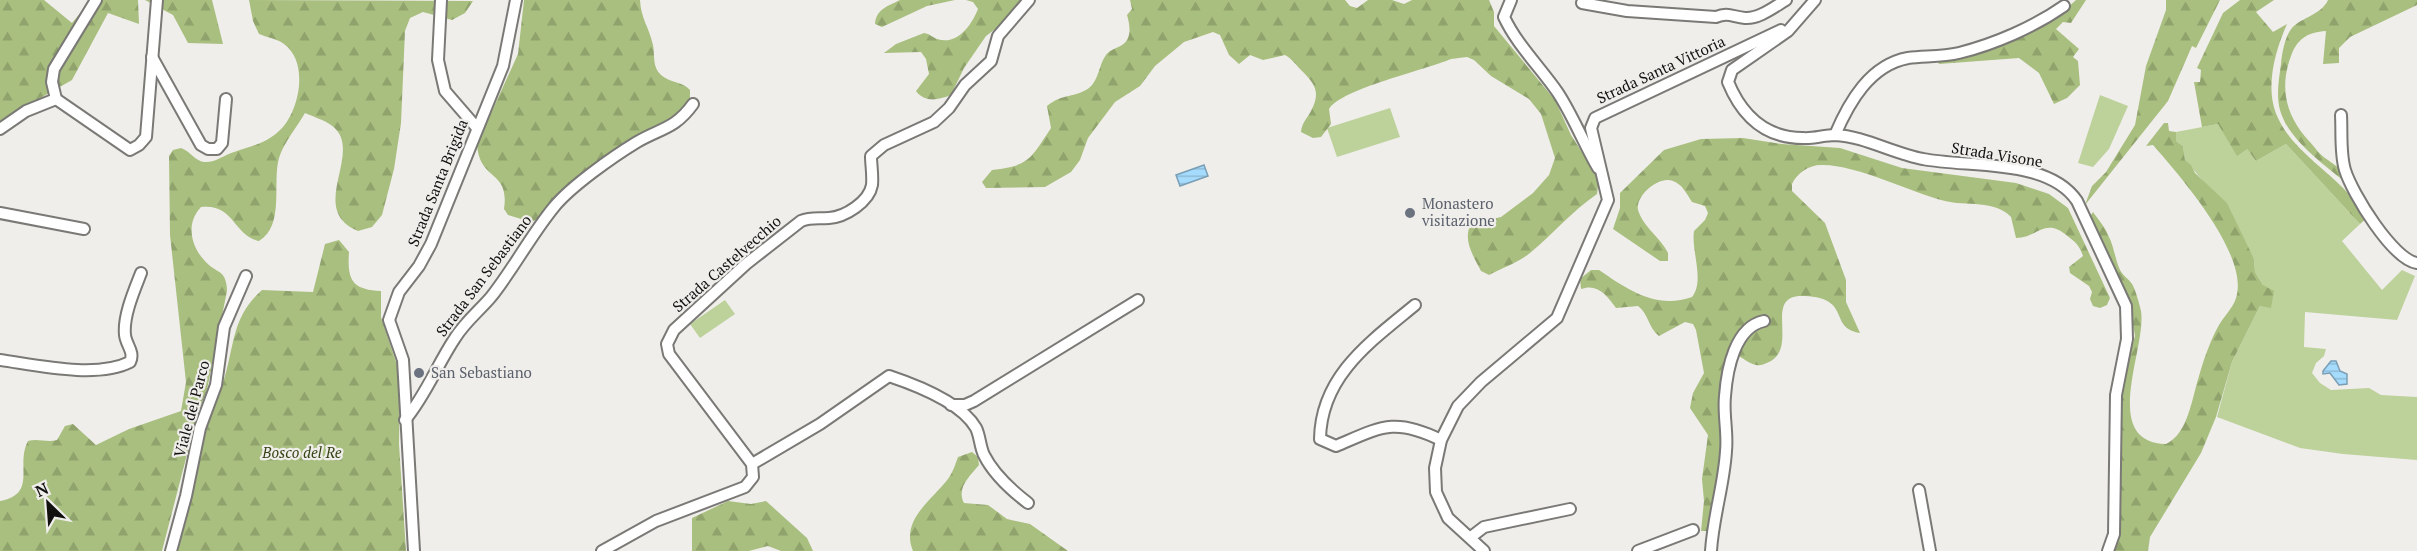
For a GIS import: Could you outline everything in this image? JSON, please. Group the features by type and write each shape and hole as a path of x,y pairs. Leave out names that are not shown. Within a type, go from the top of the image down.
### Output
{"street":[{"path":"96,0 54,69 52,82 56,99 130,150 146,137 157,0"},
{"path":"441,0 438,60 445,91 477,128"},
{"name":"Strada Santa Brigida","path":"414,551 403,360 389,320 392,307 431,244 503,66 516,0"},
{"name":"Strada Castelvecchio","path":"752,464 669,354 669,336 746,264 801,221 811,217 828,219 843,215 862,201 872,185 871,156 884,145 934,122 949,108 965,85 991,61 998,36 1029,0"},
{"name":"Strada Santa Vittoria","path":"1511,0 1504,17 1512,34 1535,60 1560,96 1604,178"},
{"path":"1582,3 1627,11 1716,17 1726,13 1747,18 1764,13 1786,0"},
{"name":"Strada Visone","path":"1815,0 1788,31 1732,70 1728,82 1734,96 1754,121 1777,136 1805,139 1835,135 1924,160 2037,173 2069,189 2078,201 2126,306 2127,339 2116,395 2114,534 2108,551"},
{"path":"1835,135 1844,115 1861,89 1876,72 1888,63 1958,53 1985,45 2044,20 2064,6"},
{"name":"Strada Santa Vittoria","path":"1484,551 1448,518 1436,492 1435,468 1441,440 1458,406 1481,382 1557,318 1608,200 1591,128 1594,118 1796,22"},
{"path":"152,57 201,146 217,149 222,144 226,99"},
{"path":"0,129 26,111 56,99"},
{"name":"Strada San Sebastiano","path":"405,420 422,400 454,339 469,318 490,298 555,206 572,190 638,141 669,129 684,117 693,104"},
{"path":"2341,115 2344,168 2348,178 2366,211 2389,242 2408,261 2417,263"},
{"path":"0,213 84,229"},
{"path":"0,360 84,369 121,366 130,362 131,351 124,332 141,273"},
{"name":"Viale del Parco","path":"171,551 186,496 200,428 216,385 224,327 246,276"},
{"path":"951,405 965,405 974,401 1095,329 1138,300"},
{"path":"1415,305 1374,339 1337,379 1320,417 1320,439 1336,446 1396,424 1424,431 1441,440"},
{"path":"1711,551 1726,451 1724,397 1731,362 1744,331 1754,323 1764,321"},
{"path":"602,551 656,521 745,487 753,477 752,464 820,424 889,375 917,386 951,405 975,427 990,465 1010,489 1028,503"},
{"path":"1919,490 1930,551"},
{"path":"1471,537 1484,527 1570,509"},
{"path":"1638,551 1693,530"}],"green space":[{"path":"0,0 44,0 72,23 91,0 138,0 139,24 108,13 72,80 0,121"},
{"path":"145,0 212,0 223,44 188,43 173,15"},
{"path":"249,0 473,1 465,13 452,20 423,12 410,18 405,31 401,123 394,169 382,215 372,227 358,231 343,221 336,209 343,149 340,136 328,123 305,113 287,140 279,158 275,214 267,234 259,241 250,238 227,214 212,207 201,207 196,214 192,229 195,245 203,259 223,275 227,291 207,390 198,412 162,551 0,551 0,501 19,492 28,441 57,440 65,426 73,424 96,445 129,429 181,411 186,382 170,235 169,156 173,150 181,148 198,160 208,162 263,142 286,123 299,88 297,63 292,52 281,42 259,34 253,21"},
{"path":"524,0 640,0 658,72 690,90 690,98 684,108 665,124 574,182 549,203 538,219 531,222 508,215 504,209 503,187 483,165 477,144 518,54"},
{"path":"900,0 955,0 927,6 882,27 875,24 880,11"},
{"path":"966,0 1022,0 1006,21 986,36 964,68 951,95 937,99 923,97 916,91 929,74 926,59 921,52 884,53 896,44 924,33 945,40 958,37 968,27 978,9 973,2"},
{"path":"1130,0 1345,0 1350,6 1357,8 1368,0 1392,0 1404,4 1412,0 1489,0 1494,12 1494,26 1555,100 1571,135 1599,179 1597,194 1530,253 1489,275 1481,271 1470,248 1468,236 1471,224 1501,217 1533,193 1549,175 1555,158 1541,114 1529,99 1491,76 1474,60 1467,57 1451,59 1349,94 1329,109 1331,124 1321,137 1313,138 1301,132 1316,99 1315,89 1294,62 1285,55 1263,60 1250,55 1239,64 1229,55 1220,35 1213,32 1184,42 1155,66 1140,86 1115,102 1088,138 1080,160 1071,172 1045,187 986,188 982,182 992,170 1022,163 1039,147 1051,128 1047,106 1058,99 1089,88 1095,81 1106,55 1126,41 1130,29 1127,15 1132,9"},
{"path":"2076,0 2086,0 2071,23 2063,22 2056,29 2079,49 2073,57 2078,61 2080,85 2067,98 2054,104 2039,73 2019,58 1939,64 1938,62 1989,48 2034,30 2066,13 2065,10"},
{"path":"2166,0 2220,0 2196,48 2192,46 2168,101 2085,205 2092,186 2106,172 2135,125 2146,66 2166,10"},
{"path":"2240,0 2274,0 2256,12 2273,32 2287,24 2273,70 2272,95 2278,118 2291,138 2344,189 2368,217 2360,224 2286,144 2256,161 2247,149 2237,156 2218,124 2202,127 2194,82 2200,82 2201,70 2197,68 2223,13"},
{"path":"2328,0 2417,0 2417,5 2350,37 2339,48 2339,63 2323,64 2326,31 2304,38 2296,45 2291,56 2287,68 2285,90 2290,112 2301,131 2321,154 2341,170 2352,188 2300,143 2285,122 2279,104 2279,75 2287,35 2296,24 2316,13"},
{"path":"2100,95 2128,106 2109,149 2093,167 2078,163"},
{"path":"1390,108 1400,137 1337,157 1327,128"},
{"path":"2164,123 2168,123 2169,131 2176,132 2176,141 2183,146 2185,160 2195,173 2227,203 2254,259 2255,272 2263,285 2274,291 2271,308 2260,306 2232,362 2216,417 2201,453 2150,537 2148,551 2113,551 2118,530 2119,393 2135,336 2130,309 2089,218 2093,212 2105,229 2120,270 2132,284 2141,311 2130,411 2135,428 2146,439 2166,444 2179,432 2188,414 2210,344 2236,298 2238,280 2233,260 2210,217 2153,145 2146,146"},
{"path":"2218,124 2247,149 2256,161 2286,144 2360,224 2342,241 2382,290 2402,270 2415,276 2397,320 2305,312 2304,347 2326,349 2312,373 2320,383 2331,390 2369,388 2381,395 2417,397 2417,460 2300,448 2217,417 2232,362 2260,306 2263,285 2255,272 2254,259 2210,189 2185,160 2183,146 2176,141 2176,132"},
{"path":"1743,138 1782,144 1840,148 1902,168 2016,183 2049,194 2068,208 2110,298 2107,305 2100,308 2093,306 2089,286 2070,273 2069,267 2083,256 2076,243 2058,230 2046,228 2016,238 2011,217 1997,208 1945,201 1850,169 1821,165 1808,168 1794,180 1792,191 1825,223 1846,280 1846,302 1860,333 1850,330 1845,325 1835,307 1829,302 1820,298 1792,297 1785,303 1782,312 1782,345 1778,355 1769,362 1759,365 1735,355 1722,440 1715,510 1708,531 1701,531 1704,501 1702,479 1708,435 1690,408 1693,393 1704,373 1696,330 1693,324 1685,322 1659,336 1638,306 1616,308 1601,291 1592,288 1581,289 1580,279 1591,270 1599,270 1642,296 1666,301 1692,297 1696,290 1698,274 1694,231 1705,220 1708,213 1705,206 1692,202 1682,187 1673,181 1661,181 1644,193 1638,204 1638,210 1644,222 1668,253 1668,261 1660,261 1613,229 1620,208 1620,193 1664,150 1701,139"},
{"name":"Bosco del Re","path":"339,240 349,252 349,270 353,282 363,288 381,291 381,317 400,374 399,444 406,551 175,551 186,518 210,418 225,376 236,330 245,309 262,290 313,292 325,244"},
{"path":"725,300 735,314 700,338 690,324"},
{"path":"972,452 978,457 979,465 963,487 964,503 988,505 1007,519 1030,524 1068,551 913,551 910,540 914,520 948,479 958,457"},
{"path":"728,501 751,504 766,501 807,538 813,551 781,551 768,546 749,551 692,551 692,518"}],"water":[{"path":"1204,165 1208,176 1180,186 1176,175"},
{"path":"2331,361 2336,361 2340,371 2347,374 2347,384 2339,385 2330,373 2323,374"}],"place":[{"name":"Monastero visitazione","path":"1410,213"},
{"name":"San Sebastiano","path":"419,373"}]}
